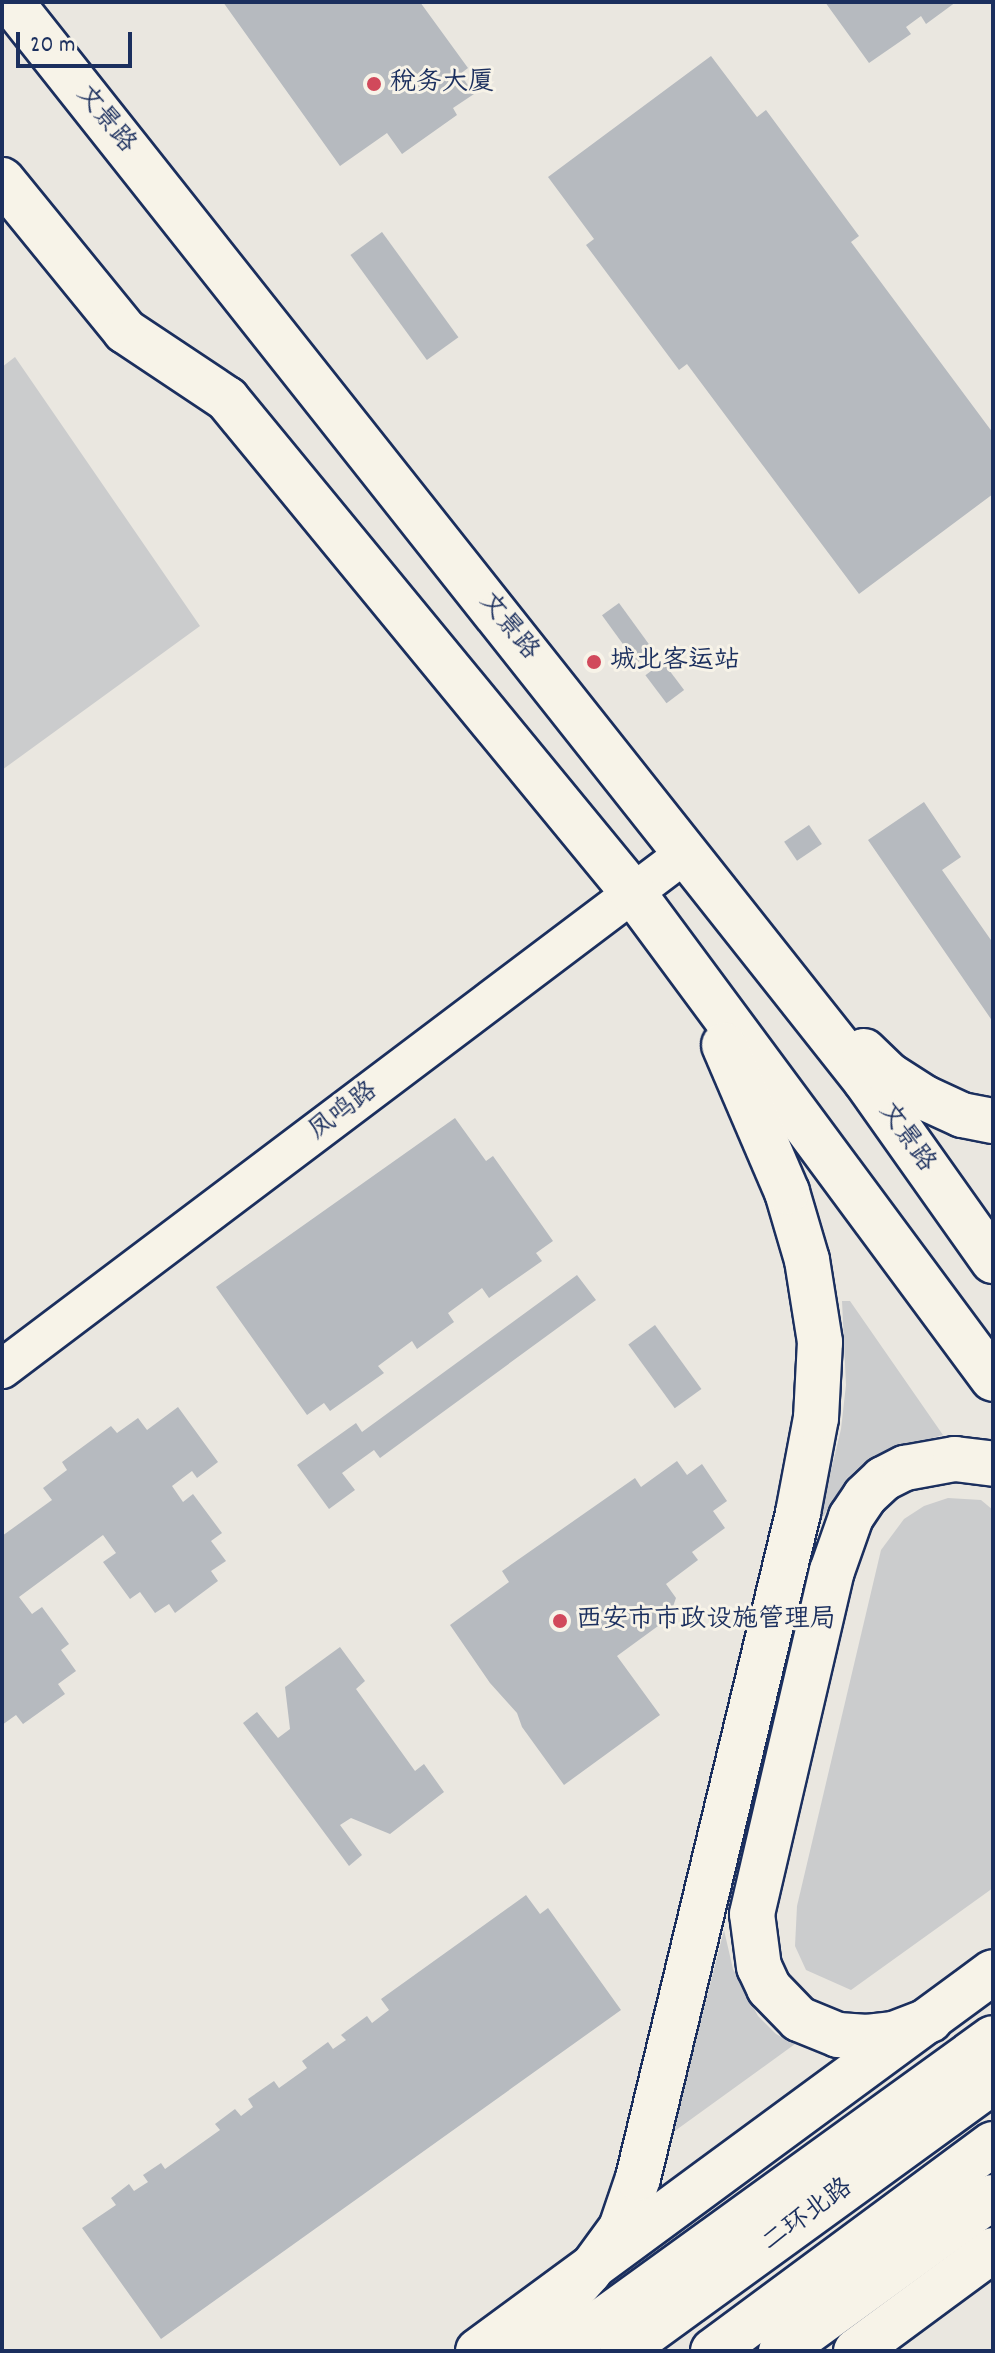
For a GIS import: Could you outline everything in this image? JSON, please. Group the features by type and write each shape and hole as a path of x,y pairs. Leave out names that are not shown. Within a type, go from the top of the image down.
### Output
{"main road":[{"name":"文景路","path":"11,2 865,1080 993,1261"},
{"path":"2,180 125,331 227,399 634,894 993,1379"},
{"path":"784,978 889,1075 937,1104 962,1115 993,1121"},
{"path":"519,2351 589,2272 621,2228 637,2182 798,1513 820,1377 817,1311 787,1192 697,981"},
{"path":"930,2020 894,2034 867,2037 838,2035 799,2019 769,1988 759,1967 752,1914 832,1571 851,1517 865,1496 883,1479 905,1468 955,1459 993,1464"},
{"path":"478,2351 993,1972"},
{"path":"560,2351 993,2038"},
{"name":"二环北路","path":"622,2351 993,2081"},
{"name":"二环北路","path":"713,2351 993,2144"},
{"path":"781,2351 993,2197"},
{"path":"856,2351 993,2250"}],"street":[{"name":"凤鸣路","path":"2,1369 686,853"}],"shaded area":[{"path":"15,357 200,626 2,770 2,367"},
{"path":"842,1301 850,1301 943,1435 867,1460 847,1478 818,1525 841,1429 846,1385"},
{"path":"948,1498 981,1500 993,1510 993,1888 851,1990 806,1970 795,1946 797,1906 881,1550 904,1519 924,1506"},
{"path":"724,1930 733,1969 758,2016 776,2034 795,2044 672,2133"}],"building":[{"name":"税务大厦","path":"223,2 420,2 468,68 460,74 474,94 453,108 457,115 402,154 387,133 340,166"},
{"path":"825,2 956,2 926,24 921,16 906,27 911,34 869,63"},
{"path":"711,56 757,117 766,110 859,236 851,242 993,433 993,494 859,594 687,364 679,370 586,245 594,239 548,177"},
{"path":"382,232 458,337 427,360 350,255"},
{"path":"619,603 654,651 637,663 602,615"},
{"path":"663,662 684,690 666,703 645,675"},
{"path":"924,802 961,857 942,870 993,943 993,1022 868,840"},
{"path":"809,825 822,844 797,861 784,842"},
{"path":"455,1118 486,1161 493,1156 553,1241 536,1253 542,1261 489,1298 482,1288 448,1313 454,1322 417,1349 412,1341 378,1366 384,1373 330,1411 324,1403 307,1415 216,1287"},
{"path":"577,1275 596,1300 380,1458 374,1450 342,1473 355,1490 329,1509 297,1465 356,1423 362,1432"},
{"path":"655,1325 701,1389 675,1408 628,1344"},
{"path":"178,1407 218,1462 197,1478 192,1471 172,1486 183,1502 193,1494 222,1533 211,1541 226,1561 211,1571 218,1581 175,1613 169,1604 155,1613 140,1592 130,1599 103,1562 116,1553 103,1535 19,1597 32,1614 42,1607 69,1644 61,1650 76,1671 58,1684 65,1694 23,1724 16,1715 2,1725 2,1536 52,1500 43,1488 67,1470 62,1462 111,1426 117,1433 138,1418 147,1430"},
{"name":"西安市市政设施管理局","path":"677,1461 687,1475 702,1464 727,1501 713,1511 725,1528 692,1552 698,1560 666,1584 676,1598 669,1618 617,1656 660,1715 564,1785 522,1727 517,1713 490,1683 450,1625 509,1582 502,1571 635,1478 641,1487"},
{"path":"340,1647 365,1681 356,1689 415,1771 424,1764 444,1792 390,1834 351,1818 340,1825 362,1855 349,1866 243,1723 257,1712 278,1738 290,1729 285,1687"},
{"path":"526,1895 540,1914 548,1908 621,2010 161,2339 82,2228 116,2205 111,2198 129,2184 134,2191 148,2182 143,2175 161,2163 165,2169 220,2130 215,2124 235,2109 241,2116 253,2107 248,2099 274,2081 279,2088 307,2068 302,2061 328,2042 333,2049 346,2040 341,2035 367,2016 372,2023 389,2010 381,1999"}],"place":[{"name":"税务大厦","path":"374,84"},
{"name":"城北客运站","path":"594,662"},
{"name":"西安市市政设施管理局","path":"560,1621"}]}
